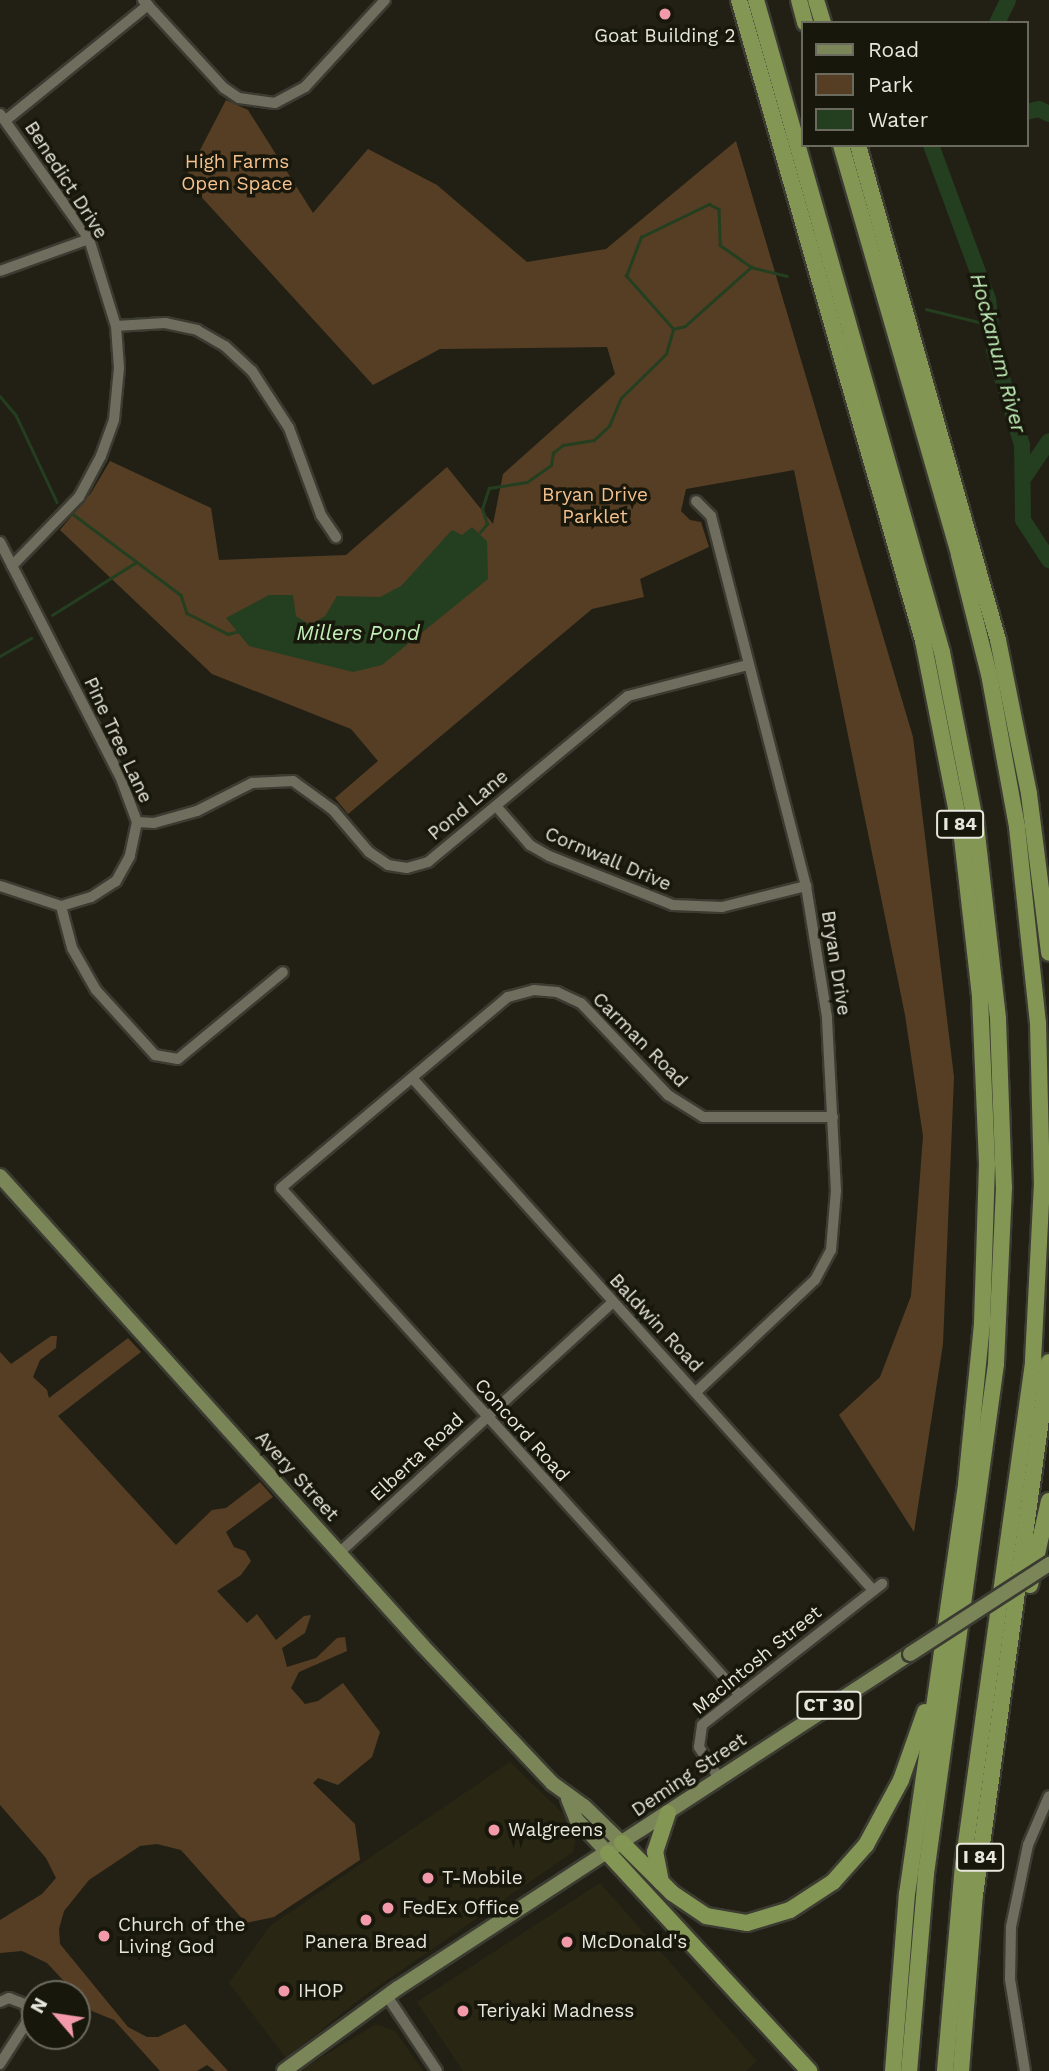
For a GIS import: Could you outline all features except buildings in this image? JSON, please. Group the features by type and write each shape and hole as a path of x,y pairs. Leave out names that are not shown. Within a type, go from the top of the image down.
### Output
{"highway":[{"name":"I 84","path":"739,0 913,601 944,735 970,899 985,1070 986,1251 972,1435 907,1893 893,2071"},
{"path":"756,0 942,652 976,825 998,1009 1004,1188 996,1355 983,1482 926,1874 909,2071"},
{"path":"799,0 804,21"},
{"path":"816,0 822,21"},
{"path":"842,147 959,555 989,674 1017,827 1038,1023 1042,1184 1032,1363 963,1865 945,2071"},
{"path":"859,147 983,578 1012,702 1049,899"},
{"path":"1034,830 1049,953"},
{"name":"I 84","path":"961,2071 977,1884 1049,1362"},
{"path":"1012,1644 1033,1578 1049,1501"},
{"path":"622,1843 662,1884 698,1913 737,1923 779,1915 823,1890 859,1855 888,1808 939,1673"},
{"path":"662,1884 656,1852 668,1813"},
{"path":"608,1853 809,2071"}],"main road":[{"name":"Avery Street","path":"0,1176 339,1553 568,1799 576,1819 608,1853"},
{"name":"Deming Street","path":"284,2071 387,1996 1049,1564"},
{"name":"Avery Street","path":"568,1799 584,1806 622,1843"}],"street":[{"path":"3,117 146,3 224,88 239,98 275,103 305,87 384,0"},
{"name":"Benedict Drive","path":"3,117 89,240 116,326 119,368 114,420 101,456 79,497 12,566"},
{"path":"0,271 89,240"},
{"path":"116,326 165,323 197,330 225,346 252,371 289,428 321,516 337,537"},
{"name":"Bryan Drive","path":"696,501 711,516 806,886 827,1017 836,1191 831,1250 800,1298 696,1392"},
{"name":"Pine Tree Lane","path":"0,542 120,776 137,822 130,856 116,881 91,897 61,906"},
{"name":"Pond Lane","path":"137,822 155,823 197,811 252,783 293,781 333,810 369,852 388,865 407,868 428,862 628,696 748,664"},
{"name":"Cornwall Drive","path":"496,806 530,845 549,856 673,905 722,907 806,886"},
{"path":"0,886 61,906 72,948 96,990 155,1055 178,1059 283,972"},
{"name":"Carman Road","path":"281,1188 508,998 534,990 558,992 580,1003 668,1095 703,1117 833,1117"},
{"name":"Baldwin Road","path":"413,1079 612,1303 878,1587"},
{"name":"Concord Road","path":"281,1188 739,1694"},
{"name":"Elberta Road","path":"339,1553 612,1303"},
{"name":"MacIntosh Street","path":"719,1778 699,1747 697,1734 705,1722 878,1587"},
{"path":"1025,2071 1014,2023 1011,1927 1028,1844 1049,1796"},
{"path":"387,1996 437,2071"},
{"path":"0,2002 9,1998 25,2004 30,2017 0,2064"}],"shaded area":[{"path":"510,1762 578,1828 573,1852 361,1998 286,2058 229,1983 270,1926"},
{"path":"600,1883 757,2061 746,2071 463,2071 417,2002"},
{"path":"376,2024 395,2031 423,2071 299,2071"}],"green space":[{"path":"226,100 248,110 313,213 368,149 437,185 527,262 606,249 736,141 913,737 954,1077 943,1344 914,1532 839,1415 880,1377 911,1296 923,1136 905,1015 794,470 686,489 681,511 690,520 701,522 709,547 640,579 644,597 592,609 348,814 335,798 378,761 351,729 212,674 60,530 91,493 110,461 211,508 219,560 346,555 447,467 493,524 503,474 615,374 607,347 440,349 373,385 185,179"},
{"path":"51,1336 57,1336 56,1348 40,1360 33,1377 47,1390 49,1398 128,1338 141,1352 58,1416 176,1545 212,1510 226,1508 260,1482 273,1497 226,1532 234,1547 245,1551 251,1561 241,1575 217,1591 247,1623 257,1614 276,1640 304,1616 311,1615 305,1633 282,1648 287,1667 316,1658 337,1638 345,1637 347,1651 299,1672 291,1688 305,1704 318,1701 343,1683 380,1732 372,1757 338,1785 318,1778 313,1783 355,1824 360,1860 274,1917 246,1923 181,1850 157,1844 140,1846 89,1880 64,1911 59,1929 60,1944 89,1980 63,1980 47,1963 22,1951 0,1953 0,1920 42,1894 56,1878 46,1858 0,1805 0,1352 11,1364"},
{"path":"91,1982 128,2027 147,2037 158,2037 185,2024 228,2071 215,2071 207,2065 197,2071 160,2071 114,2020 92,2011"}],"water":[{"name":"Millers Pond","path":"472,527 487,541 488,579 382,665 353,672 249,646 226,618 269,595 293,595 296,616 310,625 325,616 337,596 380,597 401,586 452,530 462,535"}],"waterway":[{"name":"Hockanum River","path":"998,21 1008,0"},
{"path":"1028,112 1039,109 1049,114"},
{"name":"Hockanum River","path":"932,147 988,299 994,351 1022,445 1023,520 1049,560"},
{"path":"480,532 487,524 482,509 489,488 527,482 551,465 553,453 563,445 594,440 609,426 621,398 666,354 673,329 626,276 641,237 709,204 719,209 720,245 751,267 787,276"},
{"path":"673,329 685,326 751,267"},
{"path":"926,309 979,322 993,341"},
{"path":"0,396 16,415 57,502"},
{"path":"1025,476 1049,441"},
{"path":"73,514 181,595 187,613 228,634 239,631"},
{"path":"52,615 135,563"},
{"path":"0,656 31,638"}],"place":[{"name":"Goat Building 2","path":"665,14"},
{"name":"Walgreens","path":"494,1830"},
{"name":"T-Mobile","path":"428,1878"},
{"name":"FedEx Office","path":"388,1908"},
{"name":"Panera Bread","path":"366,1920"},
{"name":"Church of the Living God","path":"104,1936"},
{"name":"McDonald's","path":"567,1942"},
{"name":"IHOP","path":"284,1991"},
{"name":"Teriyaki Madness","path":"463,2011"}],"park label":[{"name":"High Farms Open Space","path":"237,173"},
{"name":"Bryan Drive Parklet","path":"595,506"}]}
